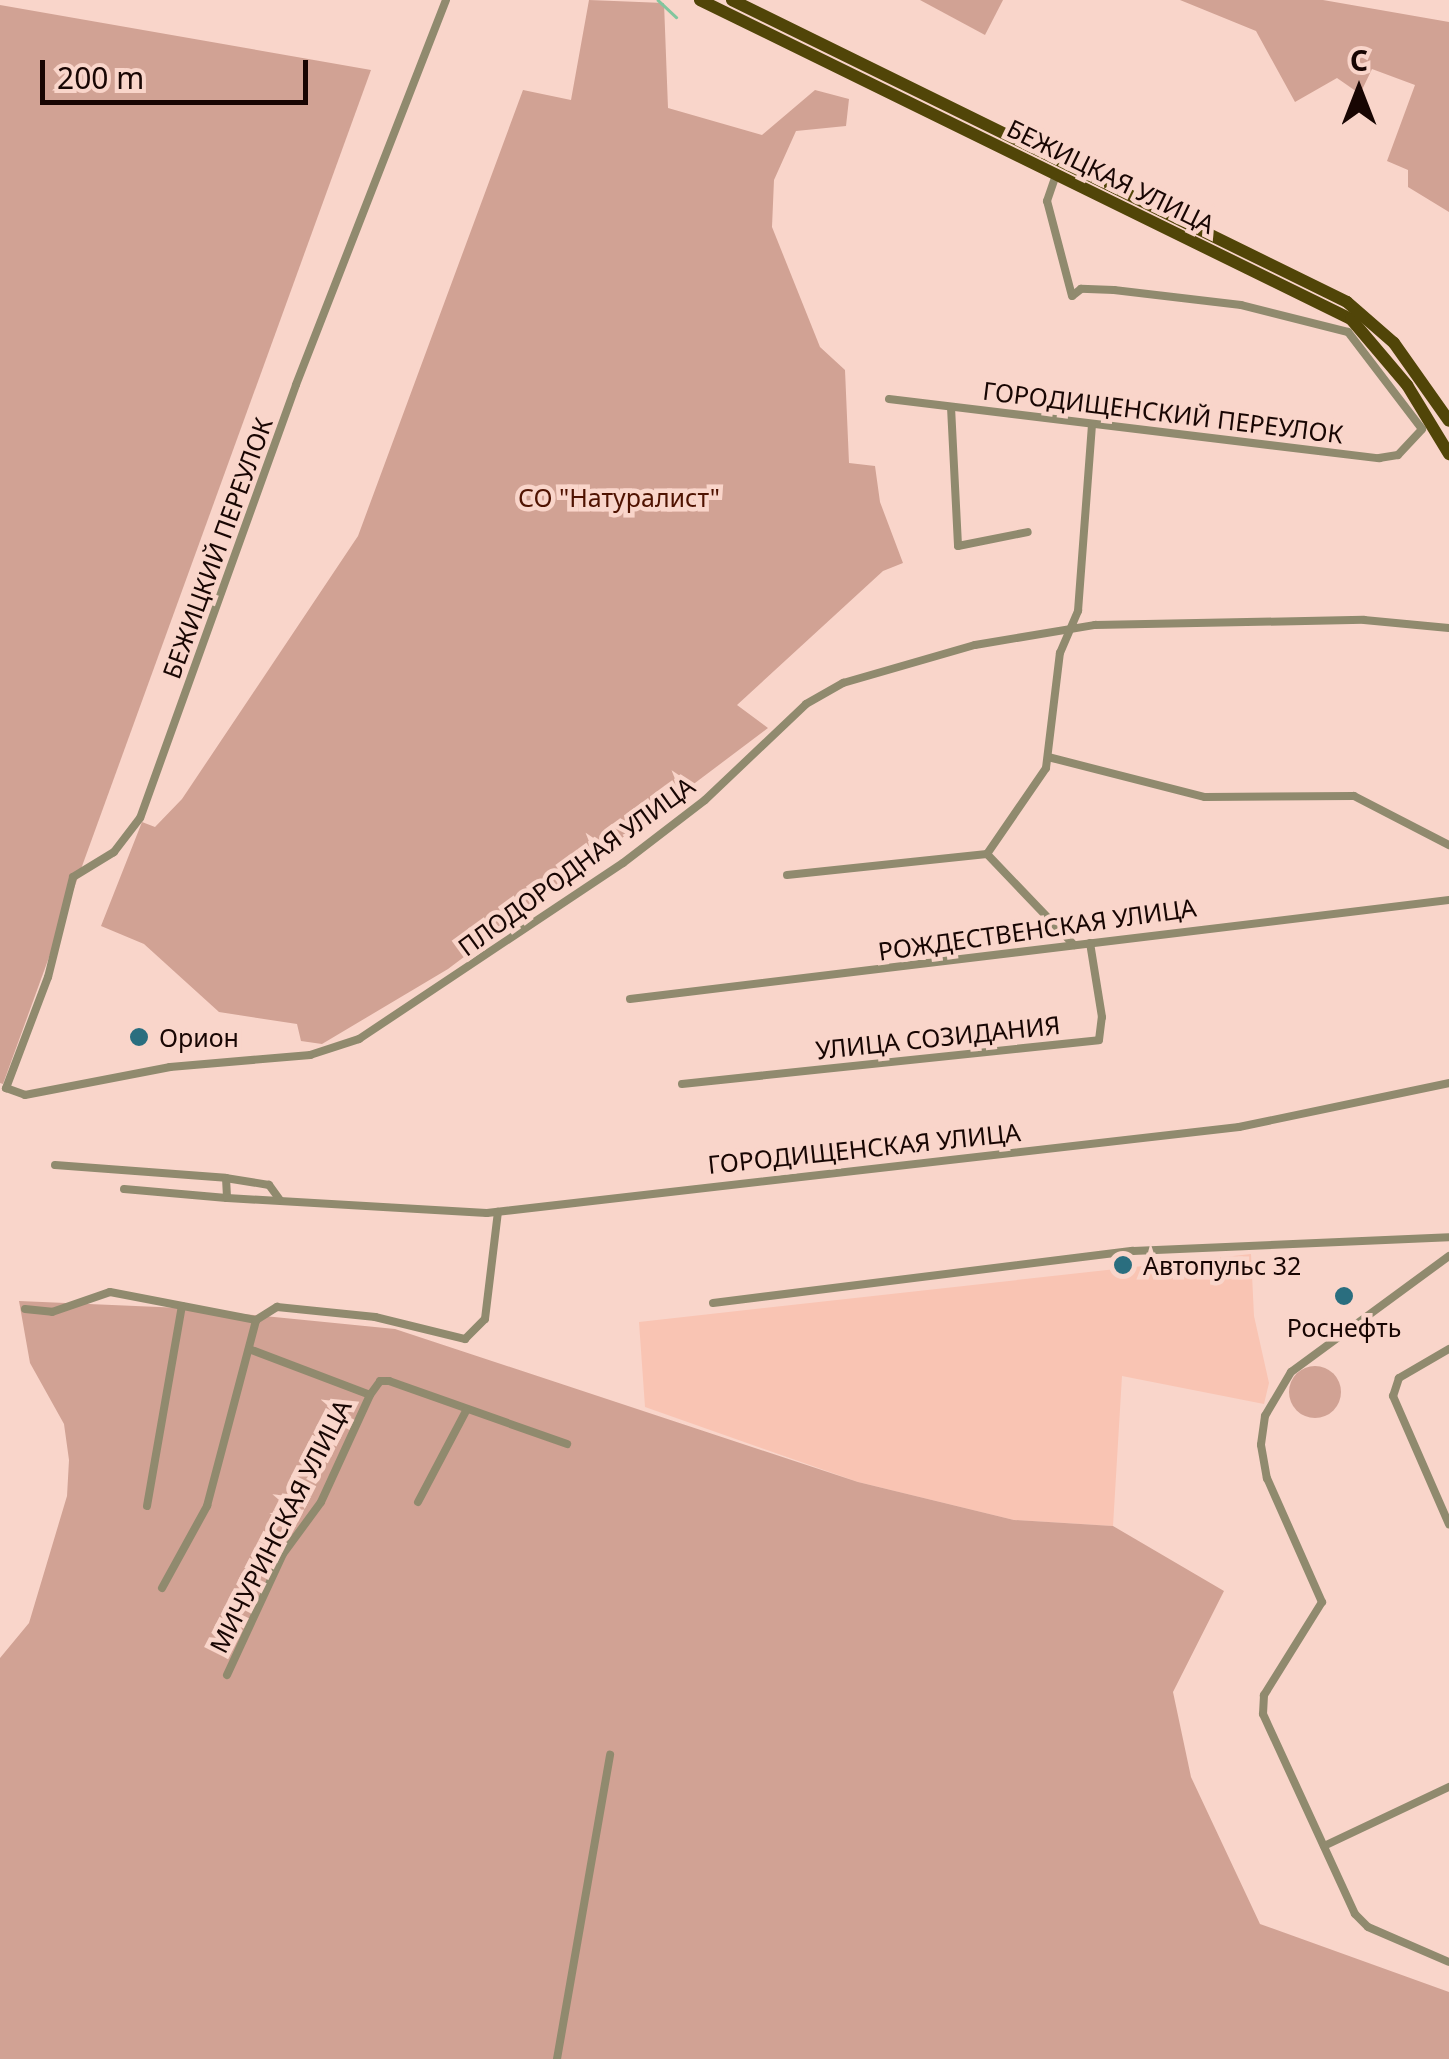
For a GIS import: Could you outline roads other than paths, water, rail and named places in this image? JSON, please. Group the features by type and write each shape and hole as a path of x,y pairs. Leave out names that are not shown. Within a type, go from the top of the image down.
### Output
{"main road":[{"name":"БЕЖИЦКАЯ УЛИЦА","path":"700,0 1351,319 1407,385 1449,454"},
{"name":"БЕЖИЦКАЯ УЛИЦА","path":"732,0 1347,302 1394,343 1449,420"}],"street":[{"name":"БЕЖИЦКИЙ ПЕРЕУЛОК","path":"6,1088 48,978 73,877 114,852 140,818 296,384 446,0"},
{"name":"ГОРОДИЩЕНСКИЙ ПЕРЕУЛОК","path":"889,399 1379,458 1398,456 1422,430 1348,332 1241,305 1097,290 1072,296 1047,201 1056,174"},
{"path":"950,407 958,546 1028,532"},
{"path":"986,854 1048,757 1060,653 1080,598 1092,425"},
{"name":"ПЛОДОРОДНАЯ УЛИЦА","path":"6,1088 24,1095 170,1066 310,1055 359,1039 623,863 705,800 820,693 975,645 1072,628 1311,620 1449,628"},
{"path":"1048,757 1205,797 1354,796 1449,845"},
{"path":"787,875 986,854"},
{"path":"986,854 1074,945"},
{"name":"РОЖДЕСТВЕНСКАЯ УЛИЦА","path":"630,999 1449,900"},
{"name":"УЛИЦА СОЗИДАНИЯ","path":"682,1084 1099,1040 1102,1017 1090,943"},
{"name":"ГОРОДИЩЕНСКАЯ УЛИЦА","path":"124,1189 434,1215 498,1212 1239,1126 1449,1083"},
{"name":"ГОРОДИЩЕНСКАЯ УЛИЦА","path":"55,1166 226,1178 269,1186 280,1200"},
{"path":"226,1178 226,1198"},
{"path":"26,1309 52,1312 110,1292 256,1320 277,1307 391,1320 465,1339 485,1319 498,1212"},
{"path":"713,1303 962,1277 1133,1250 1449,1237"},
{"path":"1449,1256 1292,1372 1265,1416 1267,1478 1322,1602 1264,1695 1262,1714 1324,1846 1368,1928 1449,1962"},
{"path":"147,1506 182,1306"},
{"path":"162,1588 207,1506 256,1320"},
{"path":"249,1349 370,1395 375,1384 389,1381 567,1444"},
{"path":"1449,1349 1399,1378 1392,1396 1449,1524"},
{"name":"МИЧУРИНСКАЯ УЛИЦА","path":"227,1674 282,1554 321,1502 370,1395"},
{"path":"418,1502 466,1411"},
{"path":"557,2059 610,1754"},
{"path":"1324,1846 1449,1787"}],"waterway":[{"path":"658,0 676,17"}],"place":[{"name":"Орион","path":"139,1037"},
{"name":"Автопульс 32","path":"1123,1265"},
{"name":"Роснефть","path":"1344,1296"}],"park label":[{"name":"СО \"Натуралист\"","path":"619,497"}]}
